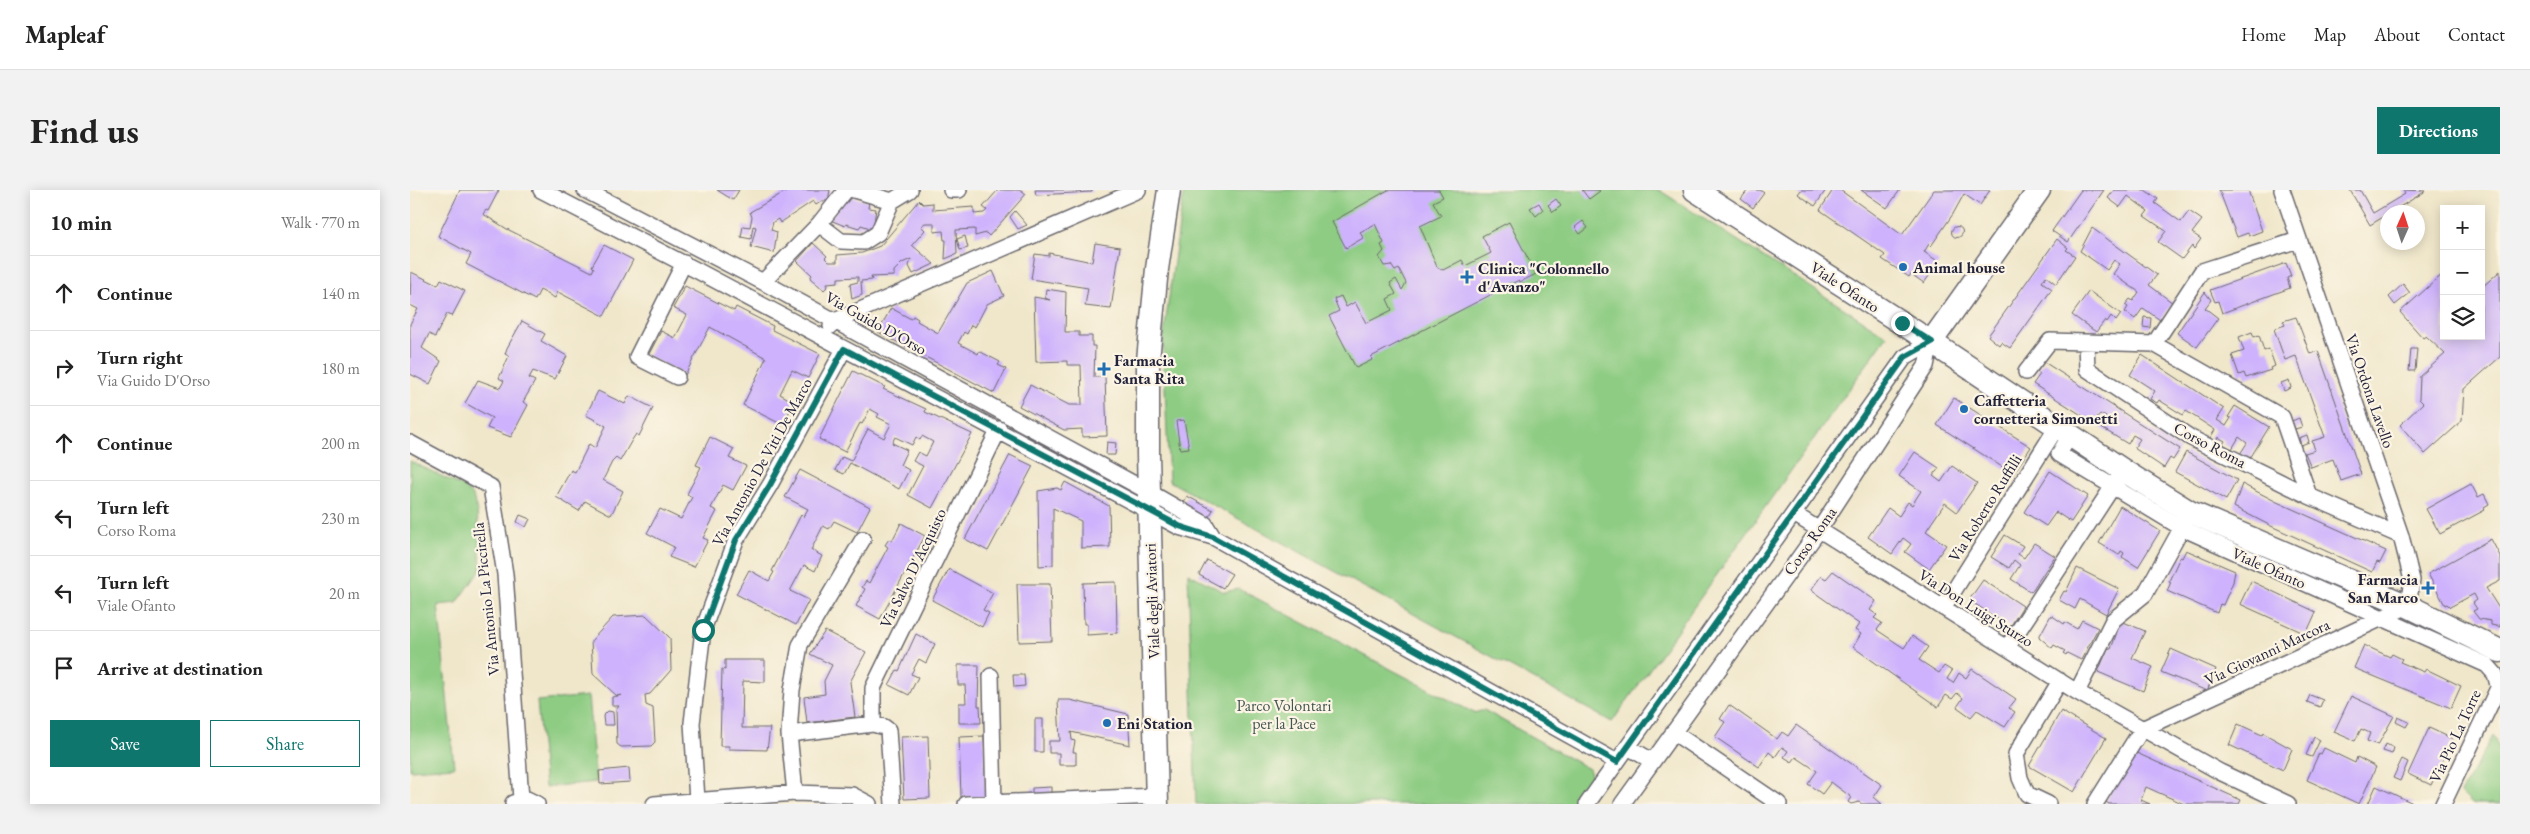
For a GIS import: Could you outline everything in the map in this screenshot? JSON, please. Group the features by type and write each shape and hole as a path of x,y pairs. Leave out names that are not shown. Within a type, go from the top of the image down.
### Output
{"main road":[{"name":"Viale degli Aviatori","path":"1157,800 1149,501 1148,360 1157,269 1169,190"},
{"name":"Viale Ofanto","path":"1695,190 1932,342 2064,431 2118,479 2186,520 2408,606 2500,651"},
{"name":"Corso Roma","path":"1932,342 2039,190"}],"street":[{"path":"541,190 999,429 1149,501 1205,524 1213,537 1613,768 1632,789"},
{"name":"Via Guido D'Orso","path":"585,190 835,320 1149,501"},
{"path":"763,282 773,269 819,224 846,190"},
{"path":"854,190 892,201"},
{"path":"819,224 841,241 864,242 878,233 892,201 910,190"},
{"path":"952,190 959,190"},
{"path":"824,338 835,320 1138,190"},
{"name":"Via Ordona Lavello","path":"2282,190 2401,536 2412,580 2408,606"},
{"path":"2154,344 2202,271 2298,240"},
{"path":"677,378 637,357 684,263"},
{"path":"2026,372 2050,341 2154,344 2282,417 2309,496"},
{"name":"Corso Roma","path":"1587,804 1905,357 1932,342"},
{"name":"Corso Roma","path":"1622,804 1819,530 1926,366 1932,342"},
{"name":"Corso Roma","path":"2086,343 2087,369 2191,438 2309,496 2401,536"},
{"name":"Via Antonio De Viti De Marco","path":"697,800 692,723 703,630 736,540 770,485 844,349"},
{"name":"Via Salvo D'Acquisto","path":"874,724 874,688 999,429"},
{"name":"Via Roberto Ruffilli","path":"1943,608 2064,431"},
{"name":"Via Antonio La Piccirella","path":"410,443 491,487 504,574 517,802"},
{"path":"2007,648 2118,479"},
{"name":"Via Don Luigi Sturzo","path":"1794,514 2077,692 2220,772 2258,798 2288,804"},
{"path":"2077,692 2113,620 2145,594 2186,520"},
{"name":"Viale Ofanto","path":"2186,520 2381,618 2486,665 2495,674 2499,684"},
{"path":"795,793 789,734 792,690 800,645 863,539"},
{"name":"Via Giovanni Marcora","path":"2142,729 2408,606"},
{"path":"991,676 994,804"},
{"path":"2048,804 2024,799 2016,754 2060,681"},
{"name":"Via Pio La Torre","path":"2444,804 2499,684"},
{"path":"789,734 874,724 884,726 888,730 892,804"},
{"path":"2095,804 2142,729"},
{"path":"1673,732 1779,804"},
{"path":"1628,747 1652,762"},
{"path":"654,804 795,793 852,794 869,804"},
{"path":"517,802 527,799 537,804"},
{"path":"966,804 1157,800"}],"green space":[{"path":"1184,190 1659,190 1887,336 1612,722 1169,481 1163,340"},
{"path":"410,461 464,487 473,496 477,511 481,569 457,603 438,605 454,767 410,770"},
{"name":"Parco Volontari per la Pace","path":"1188,573 1224,592 1239,589 1474,713 1484,710 1589,769 1592,777 1573,804 1196,804"},
{"path":"588,696 596,782 545,787 537,701"},
{"path":"2493,736 2500,750 2500,804 2472,804 2461,793"}],"building":[{"path":"460,190 499,190 488,211 486,210 483,214 507,229 592,272 594,268 592,266 604,245 633,260 604,316 558,292 555,298 540,290 535,300 466,264 471,254 438,236"},
{"path":"717,190 739,190 733,200"},
{"path":"788,190 830,190 828,201 822,201 816,205 813,201 780,223 778,219 773,222 771,230 777,232 774,253 751,247 756,227 753,226 751,239 741,237 743,226 750,227 752,217 750,212"},
{"path":"998,190 1021,190 1026,194 989,236 986,233 975,236 975,229 956,230 957,254 945,259 946,240 944,240 943,231 934,232 934,223 925,223 921,226 925,230 912,245 934,264 913,274 909,266 911,259 902,263 894,271 894,276 871,277 872,280 861,281 862,295 852,299 850,284 858,282 858,277 838,278 838,282 827,283 828,286 824,290 810,278 812,275 797,261 813,243 827,256 825,258 829,262 837,262 837,255 862,253 880,246 919,200 923,204 933,203 933,210 974,207 974,214 984,213 987,210 983,207"},
{"path":"1035,190 1092,190 1092,192 1036,195"},
{"name":"Clinica \"Colonnello d'Avanzo\"","path":"1388,190 1439,190 1443,197 1433,202 1441,216 1420,226 1437,267 1443,270 1462,260 1465,266 1491,253 1482,236 1509,222 1536,274 1520,282 1519,280 1371,357 1372,360 1356,368 1329,316 1339,311 1334,299 1341,296 1346,307 1355,302 1366,323 1392,310 1387,299 1396,294 1390,283 1396,279 1402,290 1406,283 1399,269 1395,271 1391,265 1384,266 1379,257 1384,251 1381,245 1384,243 1375,224 1360,232 1363,238 1346,248 1332,222"},
{"path":"1582,190 1599,190 1600,191 1589,199"},
{"path":"1748,190 1760,190 1764,193 1753,208 1741,199"},
{"path":"1801,190 1826,190 1815,206 1798,194"},
{"path":"1833,190 1840,190 1902,235 1934,190 1990,190 1980,205 1964,194 1931,246 1929,244 1924,252 1939,262 1924,283 1911,274 1909,277 1882,259 1885,255 1820,210"},
{"path":"1861,190 1900,190 1887,208"},
{"path":"2081,190 2104,190 2068,242 2052,231"},
{"path":"2114,190 2145,190 2158,199 2155,203 2181,222 2189,211 2202,220 2192,233 2201,239 2194,249 2192,246 2182,259 2158,242 2166,231 2144,216 2148,211 2128,196 2120,207 2108,198"},
{"path":"2219,190 2248,190 2262,231 2249,236 2248,233 2237,237"},
{"path":"2350,190 2360,190 2373,213 2380,209 2380,219 2370,225"},
{"path":"2403,190 2426,191 2403,205 2386,205 2405,194"},
{"path":"847,195 869,202 868,208 876,209 873,229 861,225 859,228 846,224 845,226 830,220"},
{"path":"1556,199 1561,206 1553,212 1548,205"},
{"path":"1539,203 1543,210 1536,216 1530,208"},
{"path":"1015,211 1027,225 1018,229 1010,217"},
{"path":"1583,221 1588,228 1580,234 1575,227"},
{"path":"1957,226 1963,232 1957,238 1951,232"},
{"path":"2092,228 2157,275 2149,285 2173,303 2160,320 2143,308 2135,319 2125,312 2128,307 2125,305 2130,299 2133,301 2139,292 2113,274 2120,264 2114,260 2107,270 2080,251"},
{"path":"965,236 968,248 960,250 957,239"},
{"path":"2057,239 2068,248 2066,250 2075,256 2056,284 2046,276 2042,282 2052,289 2010,348 2001,342 1999,345 1988,336"},
{"path":"1095,243 1120,247 1111,309 1085,306 1088,288 1031,279 1035,254 1049,256 1049,253 1092,262"},
{"path":"2286,263 2291,276 2287,278 2290,288 2222,313 2218,301 2215,302 2210,290"},
{"path":"993,271 1004,296 987,304 975,327 971,325 967,334 964,332 958,343 978,354 979,351 1000,362 998,365 1006,369 994,393 878,332 891,308 911,319 913,316 918,319 917,321 938,333 967,283"},
{"path":"2500,271 2500,357 2464,389 2462,421 2425,454 2400,425 2423,403 2419,399 2420,376 2445,354 2426,336 2423,338 2400,312 2440,277 2440,340 2485,340 2485,284"},
{"path":"411,272 438,285 441,279 465,291 452,316 447,314 435,337 429,334 422,348 441,361 430,384 410,374 410,324 418,309 410,305"},
{"path":"2403,284 2410,293 2395,305 2389,297"},
{"path":"685,286 734,311 736,307 773,326 772,330 820,354 808,378 792,370 780,394 794,402 783,425 743,405 766,358 710,327 685,375 648,356 661,331 675,338 687,315 673,308"},
{"path":"1046,289 1066,292 1065,332 1079,332 1079,336 1092,336 1092,346 1095,346 1094,377 1105,376 1107,436 1082,437 1082,429 1064,430 1019,406 1030,385 1069,405 1082,405 1081,365 1067,365 1067,361 1036,362 1034,297 1050,300 1045,298"},
{"path":"2089,291 2121,314 2116,321 2111,316 2107,322 2105,320 2096,332 2072,315"},
{"path":"2205,292 2211,300 2205,308 2218,318 2197,347 2177,333"},
{"path":"2144,317 2151,318 2150,328 2143,327"},
{"path":"2296,317 2310,354 2318,351 2361,474 2341,481 2333,459 2311,467 2305,453 2315,450 2312,441 2325,437 2296,356 2285,360 2274,329 2285,325 2283,321"},
{"path":"522,321 545,334 541,341 567,356 555,379 533,371 529,378 535,381 523,402 528,405 511,437 487,428 492,418 465,403 478,380 500,388 504,381 499,378 509,356 505,354"},
{"path":"2252,332 2254,337 2259,335 2264,351 2269,349 2275,366 2270,368 2271,370 2246,378 2244,373 2239,375 2232,355 2244,351 2239,337"},
{"path":"2411,349 2417,349 2415,371 2409,371"},
{"path":"2142,355 2224,409 2217,420 2226,426 2231,418 2228,417 2235,406 2269,427 2249,460 2240,454 2247,443 2239,437 2232,449 2223,444 2225,441 2218,437 2216,441 2210,438 2215,430 2186,411 2183,415 2159,400 2157,403 2150,399 2155,391 2130,375"},
{"path":"2044,362 2180,449 2173,460 2170,458 2164,468 2134,448 2140,439 2133,435 2128,444 2100,427 2106,417 2100,414 2094,423 2033,384 2040,374 2037,372"},
{"path":"853,371 885,387 883,389 926,409 925,412 972,434 932,508 908,495 923,466 913,461 918,452 926,456 933,442 922,436 920,440 916,437 912,445 895,437 892,443 907,450 900,465 909,470 899,489 850,463 844,474 835,470 842,457 851,461 868,429 884,438 891,424 877,417 879,414 870,409 862,424 860,423 845,452 819,439"},
{"path":"2289,380 2291,388 2284,391 2281,383"},
{"path":"598,391 625,404 629,396 653,408 639,436 636,434 620,461 616,458 612,462 603,480 623,491 611,515 585,501 579,511 556,497 571,470 575,472 589,444 595,448 606,426 586,415"},
{"path":"1954,398 2031,447 2013,474 1937,425"},
{"path":"2299,418 2302,427 2295,429 2292,421"},
{"path":"1184,420 1189,448 1180,449 1176,421"},
{"path":"2307,435 2309,442 2301,445 2299,438"},
{"path":"710,437 734,449 729,458 746,466 733,490 723,485 711,508 717,511 703,538 708,540 694,567 669,557 674,547 647,533 660,509 681,519 692,497 687,494 701,467 696,465"},
{"path":"1107,442 1116,443 1115,455 1106,455"},
{"path":"1915,452 1939,468 1933,476 1941,482 1952,466 1977,483 1957,512 1945,503 1926,531 1946,545 1929,569 1905,552 1911,544 1903,538 1892,554 1868,537 1888,508 1899,516 1908,502 1912,505 1921,491 1899,476"},
{"path":"2186,452 2237,480 2226,500 2175,472"},
{"path":"1010,455 1033,466 988,551 965,539"},
{"path":"800,470 870,507 857,532 834,521 829,529 823,526 811,550 822,556 815,571 804,565 790,591 809,600 796,625 736,594 749,570 769,581 774,572 772,571 801,515 803,517 808,509 785,497"},
{"path":"2050,471 2088,496 2071,522 2056,512 2046,526 2024,512"},
{"path":"1065,482 1109,506 1110,547 1081,548 1081,521 1053,508 1053,565 1039,566 1038,491 1057,488 1061,490"},
{"path":"2242,484 2277,502 2386,551 2380,563 2377,562 2372,572 2234,507"},
{"path":"2471,484 2478,497 2484,494 2489,504 2484,507 2485,510 2440,534 2426,509"},
{"path":"1187,496 1213,510 1207,520 1182,506"},
{"path":"2120,506 2160,531 2138,567 2122,557 2124,553 2121,551 2119,555 2099,543"},
{"path":"520,515 530,519 526,527 517,522"},
{"path":"901,523 925,536 880,619 856,606 865,589 862,587 866,581 869,583 888,547 885,545 889,539 892,541"},
{"path":"2005,535 2023,546 2018,554 2024,558 2034,543 2055,556 2031,592 2011,579 2020,565 2014,560 2009,568 1991,557"},
{"path":"2491,539 2500,556 2500,581 2486,588 2500,610 2500,627 2491,625 2491,621 2479,619 2473,611 2477,609 2473,603 2477,600 2474,594 2450,607 2447,604 2445,605 2428,574"},
{"path":"2186,550 2235,571 2233,582 2223,605 2220,604 2217,613 2167,591 2171,582 2169,581 2180,557 2182,558"},
{"path":"1207,560 1232,574 1223,588 1199,575"},
{"path":"2077,568 2119,589 2106,614 2080,599 2075,609 2059,600 2064,591 2066,592"},
{"path":"949,569 993,593 983,610 989,613 982,627 932,600"},
{"path":"1833,571 1876,601 1870,610 1877,615 1874,618 1882,623 1877,630 1904,648 1912,636 1928,647 1919,660 1939,673 1944,666 1952,671 1947,679 1953,683 1959,673 1966,678 1972,669 2016,699 2009,708 2015,712 2005,727 1977,710 1971,717 1957,707 1963,698 1957,693 1952,699 1946,695 1938,707 1853,647 1861,634 1855,630 1859,624 1811,590 1821,576 1826,579"},
{"path":"1983,580 2023,606 2010,627 1969,600"},
{"path":"2251,581 2316,612 2306,634 2240,604"},
{"path":"1116,582 1117,633 1087,635 1087,624 1084,624 1083,583"},
{"path":"1017,584 1050,584 1052,641 1019,642"},
{"path":"646,615 670,638 671,670 650,694 645,695 646,705 653,708 655,742 651,746 621,747 617,744 616,710 619,706 612,706 612,697 617,696 593,674 591,641 613,617"},
{"path":"2051,615 2064,624 2065,622 2077,629 2082,620 2098,628 2081,660 2067,653 2066,655 2063,653 2065,651 2054,645 2052,648 2039,637"},
{"path":"2121,621 2145,631 2132,658 2153,667 2143,691 2098,672 2108,648 2111,649"},
{"path":"825,631 866,652 850,682 855,717 807,723 804,697 825,694 824,681 832,665 810,654"},
{"path":"916,634 935,644 926,663 919,659 911,674 918,677 909,695 889,685 897,670 899,671"},
{"path":"2364,645 2390,657 2392,654 2402,659 2400,662 2424,672 2426,669 2461,686 2451,708 2354,668"},
{"path":"2171,649 2216,669 2207,691 2161,672"},
{"path":"725,660 765,660 765,682 743,681 742,728 770,728 767,750 729,749 729,746 720,746 722,669 725,670"},
{"path":"958,665 979,665 978,706 980,706 981,723 959,723 959,703 966,703 965,685 958,685"},
{"path":"1013,675 1024,675 1025,686 1014,687"},
{"path":"2310,695 2323,700 2320,707 2307,702"},
{"path":"2351,696 2394,716 2378,745 2367,741 2370,733 2361,729 2355,741 2334,732"},
{"path":"1058,700 1070,700 1128,714 1130,745 1071,732 1072,740 1075,741 1073,752 1076,752 1076,765 1059,765 1059,753 1049,753 1049,741 1060,741"},
{"path":"1729,705 1777,739 1782,732 1788,736 1796,725 1882,785 1874,797 1882,804 1862,804 1859,802 1851,804 1848,802 1851,797 1831,782 1822,794 1808,784 1817,771 1796,757 1792,762 1784,757 1788,751 1782,747 1775,757 1769,752 1759,767 1715,737 1725,722 1720,719"},
{"path":"608,711 613,712 614,725 604,725 603,716"},
{"path":"2061,711 2106,738 2074,792 2029,766"},
{"path":"2398,717 2409,722 2406,727 2396,722"},
{"path":"1035,719 1043,719 1043,752 1035,752"},
{"path":"2238,724 2262,735 2263,733 2292,749 2283,770 2229,745"},
{"path":"2429,728 2453,739 2431,785 2408,774"},
{"path":"928,736 930,798 904,799 901,737"},
{"path":"984,736 986,797 961,797 959,737"},
{"path":"2314,737 2320,740 2312,757 2306,755"},
{"path":"2386,744 2394,748 2392,754 2383,751"},
{"path":"2324,748 2355,763 2357,757 2376,767 2359,804 2307,780 2319,753 2321,754"},
{"path":"2130,750 2241,800 2239,804 2184,804 2146,787 2141,800 2150,804 2109,804 2106,802"},
{"path":"2402,759 2408,762 2400,781 2393,778"},
{"path":"629,768 630,782 600,784 599,771"},
{"path":"2376,786 2415,804 2368,804"},
{"path":"1051,787 1051,793 1032,794 1032,788"}],"place":[{"name":"Animal house","path":"1903,267"},
{"name":"Clinica \"Colonnello d'Avanzo\"","path":"1467,277"},
{"name":"Farmacia Santa Rita","path":"1104,369"},
{"name":"Caffetteria cornetteria Simonetti","path":"1964,409"},
{"name":"Farmacia San Marco","path":"2428,588"},
{"name":"Eni Station","path":"1107,723"}],"route":[{"path":"703,630 736,540 770,485 844,349 999,429 1179,526 1213,537 1617,762 1905,357 1932,342 1902,323"}]}
